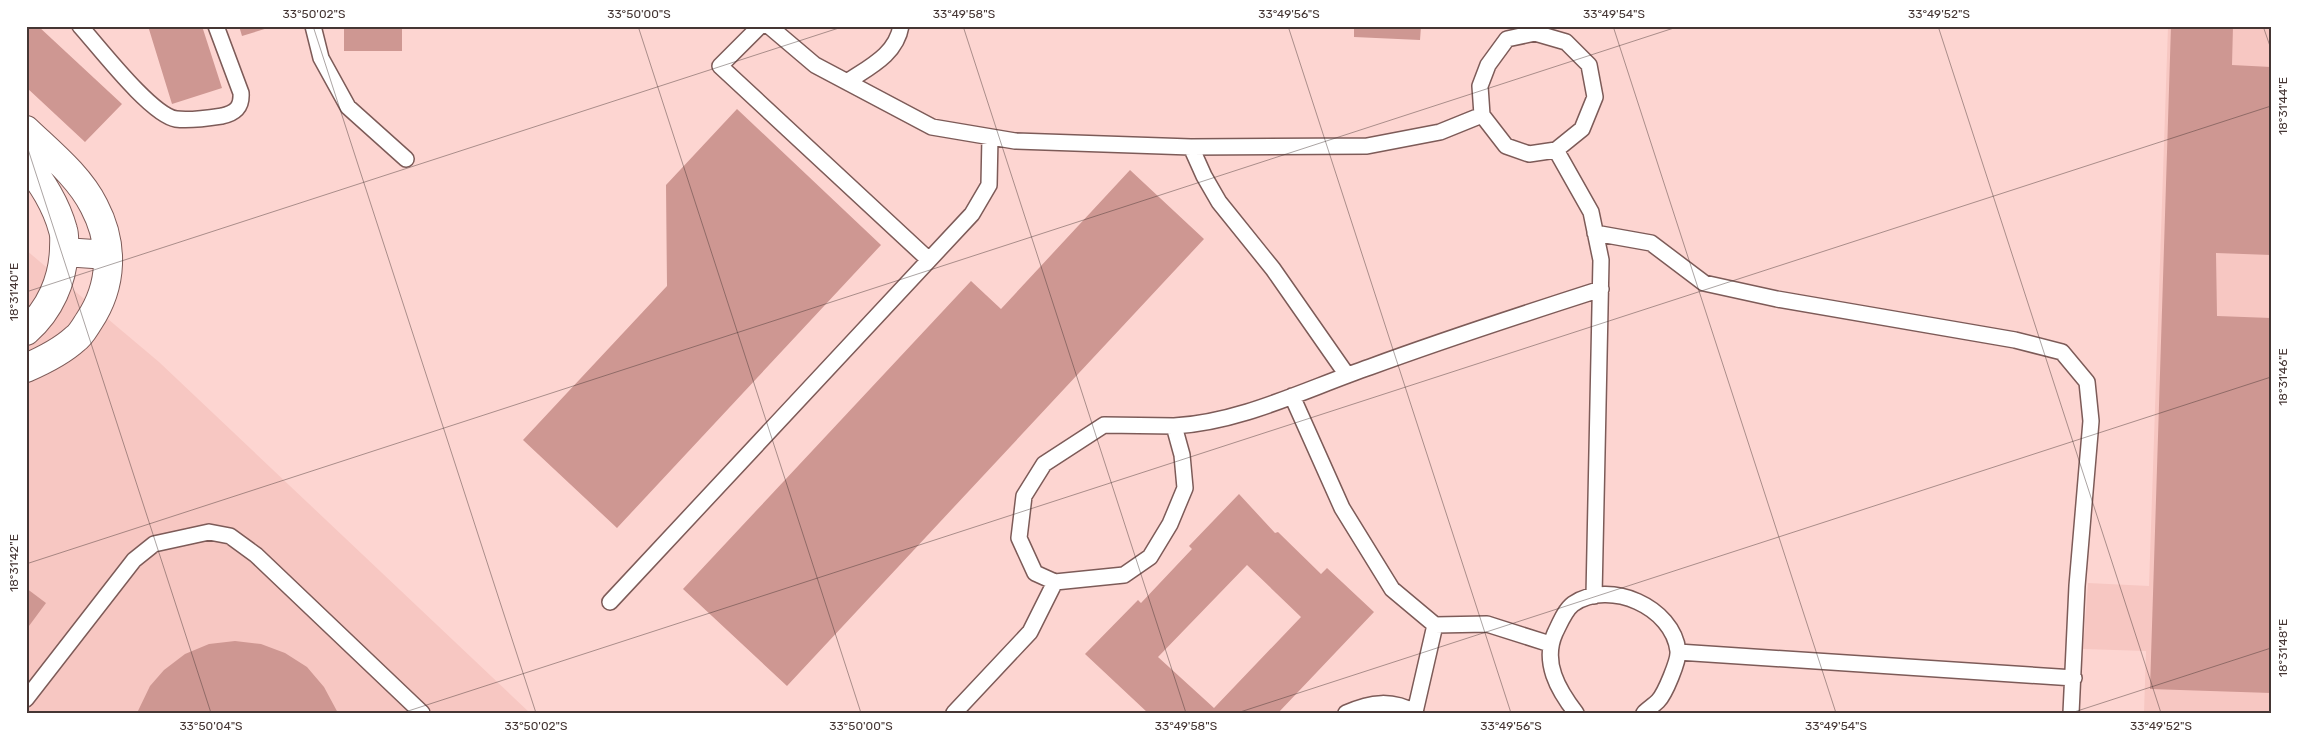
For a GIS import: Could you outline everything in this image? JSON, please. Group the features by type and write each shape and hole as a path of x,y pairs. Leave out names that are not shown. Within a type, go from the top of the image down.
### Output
{"street":[{"path":"26,130 65,167 93,204 106,232 108,254 108,272 100,305 76,339 26,368"},
{"path":"26,162 47,190 64,231 64,266 53,297 38,321 26,331"},
{"path":"64,252 108,254"}],"lane":[{"path":"80,26 151,105 176,119 231,114 239,108 242,102 241,93 216,26"},
{"path":"313,26 321,58 348,107 406,159"},
{"path":"760,26 720,66 929,260"},
{"path":"769,26 816,65 932,128 1015,141 1192,147 1367,146 1440,132 1482,115"},
{"path":"847,82 881,60 899,39 901,26"},
{"path":"1534,30 1566,42 1589,65 1595,97 1582,129 1556,150 1529,154 1506,146 1482,115 1480,86 1488,65 1507,39 1534,30"},
{"path":"610,602 972,214 989,185 990,137"},
{"path":"1192,147 1204,176 1219,202 1273,269 1347,375"},
{"path":"1556,150 1591,212 1601,260 1594,596"},
{"path":"1595,233 1651,244 1704,283 1777,299 2015,340 2062,352 2087,382 2091,421 2077,586 2071,713"},
{"path":"1174,426 1182,455 1184,488 1170,524 1150,557 1124,575 1055,582 1035,573 1019,538 1024,496 1044,464 1104,425 1174,426 1201,424 1260,408 1347,375 1601,289"},
{"path":"1292,396 1342,508 1392,589 1434,625 1487,624 1550,644"},
{"path":"26,699 134,560 154,544 209,532 230,536 256,555 422,713"},
{"path":"954,713 1030,632 1055,582"},
{"path":"1576,713 1561,693 1552,670 1550,644 1562,619 1573,604 1594,596 1615,594 1650,608 1664,618 1678,652 1672,673 1660,700 1644,713"},
{"path":"1346,713 1358,708 1385,702 1416,712 1434,625"},
{"path":"1678,652 2074,678"}],"shaded area":[{"path":"2168,26 2271,26 2271,713 2144,713 2146,651 2083,649 2088,583 2149,586"},
{"path":"26,250 159,362 530,713 26,713"}],"building":[{"path":"26,26 38,26 122,104 85,142 26,87"},
{"path":"148,26 202,26 222,88 172,104"},
{"path":"239,26 271,26 271,27 242,36"},
{"path":"344,26 402,26 402,51 344,51"},
{"path":"1354,26 1421,26 1420,40 1354,37"},
{"path":"2171,26 2233,26 2232,65 2271,67 2271,255 2216,253 2217,316 2271,318 2271,693 2150,689"},
{"path":"737,109 881,245 617,528 523,440 667,286 666,185"},
{"path":"1130,170 1204,239 787,686 683,589 971,281 1001,309"},
{"path":"1239,494 1275,533 1278,532 1321,574 1327,568 1374,612 1278,713 1148,713 1085,654 1138,600 1141,603 1192,549 1189,546","holes":["1247,565 1301,617 1214,708 1158,657"]},
{"path":"26,588 46,603 26,630"},
{"path":"235,641 261,644 285,653 307,667 324,687 338,713 137,713 150,686 164,670 185,654 209,644"}]}
